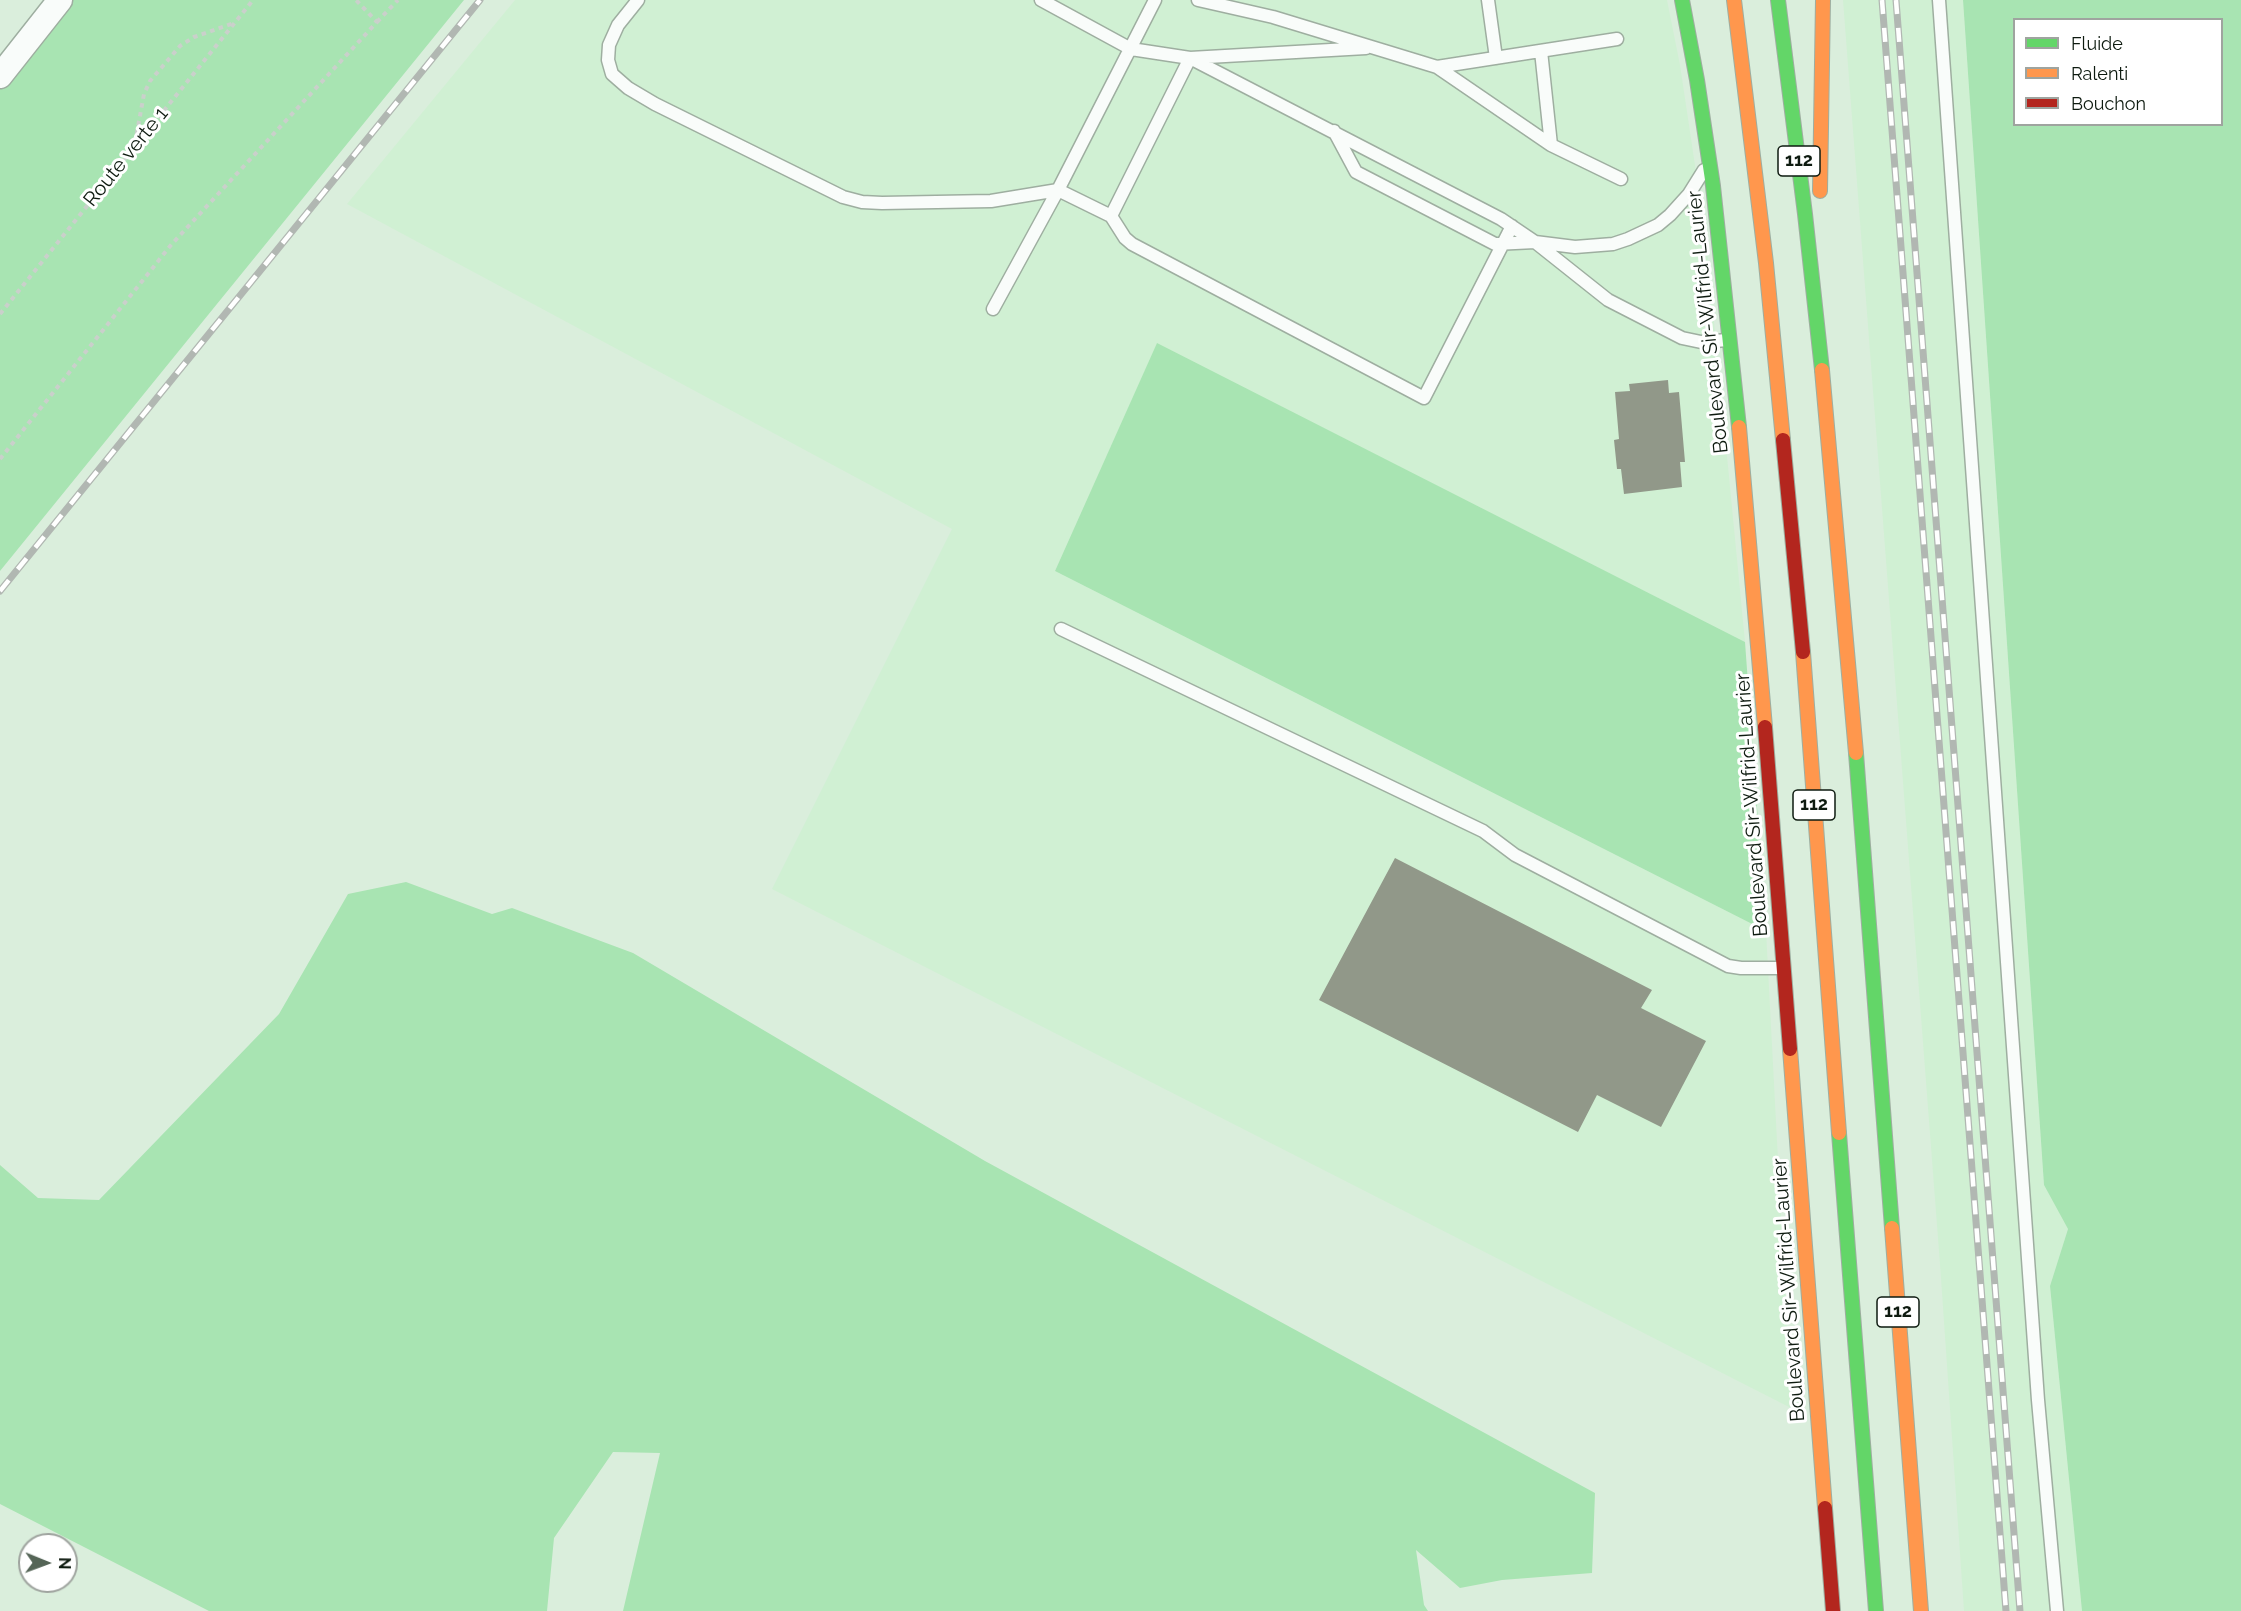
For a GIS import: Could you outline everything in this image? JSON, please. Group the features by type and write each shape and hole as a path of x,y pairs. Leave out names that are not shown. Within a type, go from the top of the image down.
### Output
{"main road":[{"name":"Boulevard Sir-Wilfrid-Laurier","path":"1682,0 1709,162 1730,340 1753,576 1833,1611"},
{"name":"112","path":"1734,0 1767,274 1800,619 1876,1611"},
{"name":"112","path":"1778,0 1817,322 1860,800 1921,1611"},
{"path":"1817,322 1823,0"}],"street":[{"path":"0,76 60,0"}],"lane":[{"path":"638,0 618,25 609,45 608,60 612,74 628,88 655,104 843,197 862,202 991,201 1058,190 1111,216 1125,238 1132,244 1424,398 1512,226"},
{"path":"1041,0 1131,49 1190,58 1374,48"},
{"path":"993,309 1058,190 1155,0"},
{"path":"1198,0 1273,17 1437,67 1551,145 1621,179"},
{"path":"1488,0 1496,58"},
{"path":"1939,0 1993,736 2038,1400 2057,1611"},
{"path":"1437,67 1617,39"},
{"path":"1541,51 1551,145"},
{"path":"1111,216 1190,58"},
{"path":"1190,58 1334,131 1512,226 1608,300 1672,334 1692,341 1730,340"},
{"path":"1334,131 1356,172 1495,244 1535,243 1575,247 1613,244 1658,225 1680,205 1709,162"},
{"path":"1061,629 1483,831 1515,855 1728,966 1741,969 1784,969"}],"path":[{"name":"Route verte 1","path":"0,314 253,0"},
{"path":"356,0 377,22"},
{"path":"0,459 171,245 398,0"},
{"path":"134,146 144,94 150,81 180,46 194,37 234,23"}],"shaded area":[{"path":"515,0 1667,0 1680,65 1706,239 1745,642 1157,344 1055,571 1766,931 1791,1408 772,889 952,529 347,204"},
{"path":"1843,0 1963,0 2044,1185 2068,1229 2050,1286 2082,1611 1964,1611 1940,1264"}],"green space":[{"path":"60,0 464,0 0,571 0,76"},
{"path":"1963,0 2241,0 2241,1611 2082,1611 2050,1286 2068,1229 2044,1185"},
{"path":"1157,343 1745,642 1766,931 1055,571"},
{"path":"406,882 492,914 512,908 633,953 985,1161 1595,1493 1592,1573 1502,1580 1460,1588 1416,1550 1424,1605 1428,1611 623,1611 660,1453 613,1452 554,1538 547,1611 209,1611 78,1544 78,1533 57,1533 0,1504 0,1165 38,1198 99,1200 279,1014 348,894"}],"building":[{"path":"1668,380 1669,393 1679,392 1685,462 1680,462 1682,487 1624,494 1621,469 1617,469 1614,440 1619,439 1615,392 1630,391 1629,384"},
{"path":"1395,858 1652,990 1641,1008 1706,1041 1661,1127 1597,1095 1578,1132 1319,1000"}],"railway":[{"path":"0,591 480,0"},
{"path":"1882,0 2006,1611"},
{"path":"1896,0 2020,1611"}],"traffic: fast":[{"path":"1682,0 1713,186 1739,427"},
{"path":"1778,0 1822,370"},
{"path":"1856,753 1892,1228"},
{"path":"1839,1133 1876,1611"}],"traffic: slow":[{"path":"1734,0 1766,263 1783,440"},
{"path":"1820,191 1823,0"},
{"path":"1822,370 1856,753"},
{"path":"1739,427 1765,727"},
{"path":"1803,652 1839,1133"},
{"path":"1790,1049 1825,1508"},
{"path":"1892,1228 1921,1611"}],"traffic: jam":[{"path":"1783,440 1803,652"},
{"path":"1765,727 1790,1049"},
{"path":"1825,1508 1833,1611"}]}
